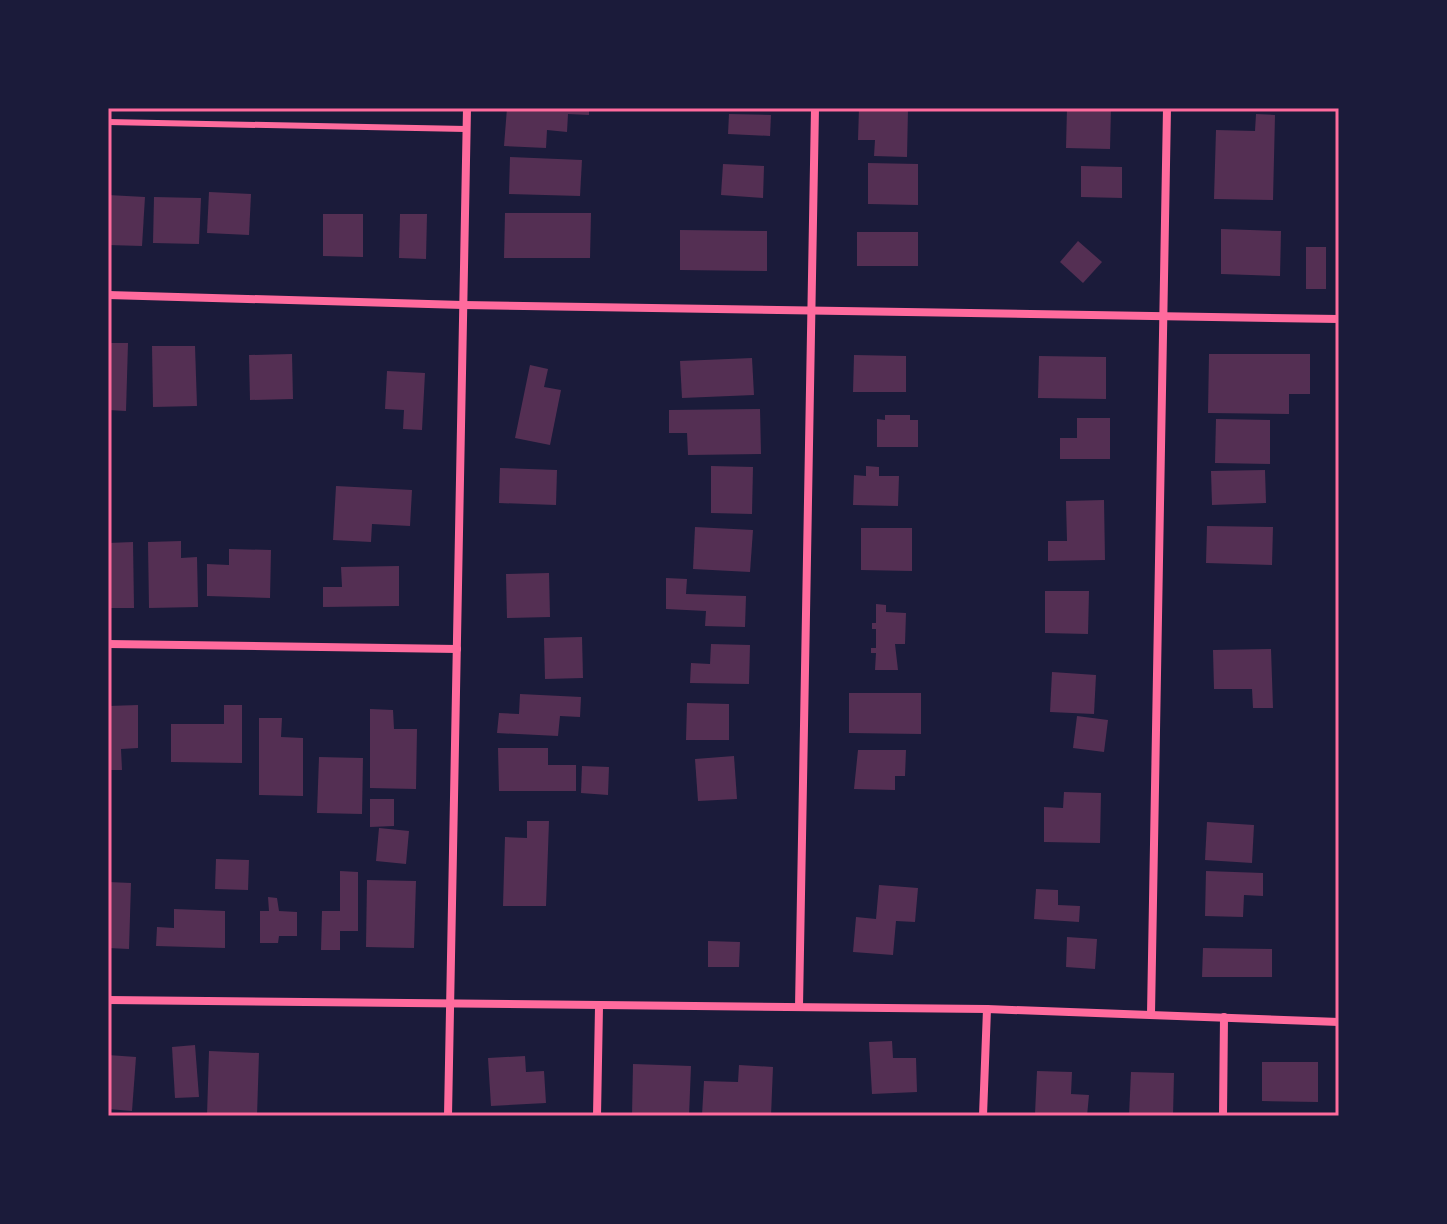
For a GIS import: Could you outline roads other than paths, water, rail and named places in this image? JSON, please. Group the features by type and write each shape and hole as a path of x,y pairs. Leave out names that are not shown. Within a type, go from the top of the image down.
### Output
{"street":[{"path":"448,1116 467,108"},
{"path":"799,1007 815,108"},
{"path":"1151,1014 1167,108"},
{"path":"108,295 463,305 1339,319"},
{"path":"108,644 457,649"},
{"path":"108,1000 987,1009 1339,1022"},
{"path":"597,1116 599,1007"},
{"path":"983,1116 987,1009"},
{"path":"1223,1116 1224,1017"}],"lane":[{"path":"108,122 466,129"}]}
